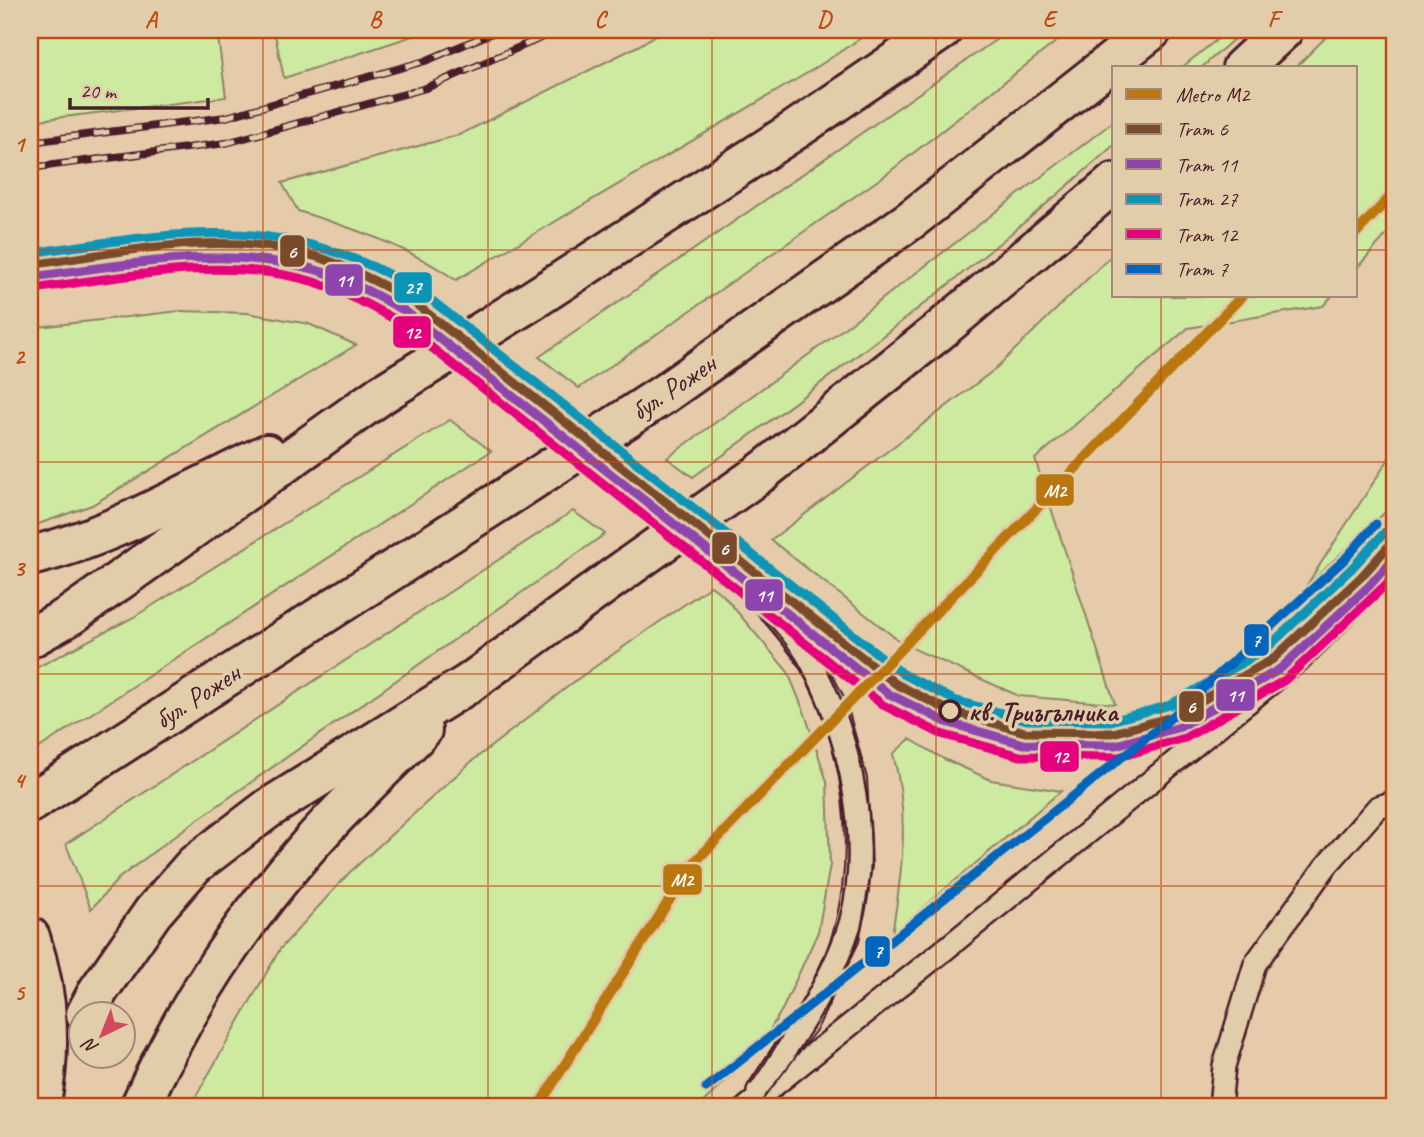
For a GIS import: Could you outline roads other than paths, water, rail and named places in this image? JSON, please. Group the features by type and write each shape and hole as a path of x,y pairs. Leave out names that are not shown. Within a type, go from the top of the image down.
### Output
{"main road":[{"path":"30,638 71,615 370,402 795,130 942,30"},
{"name":"бул. Рожен","path":"30,803 664,394 912,219 1152,30"},
{"path":"1244,66 1283,30"},
{"path":"92,1000 153,912 194,865 269,808 468,684 762,472 938,332 1112,185"},
{"path":"30,556 96,536 370,402"},
{"path":"139,1107 173,1040 260,905 310,843 468,684"},
{"path":"31,941 47,1036 48,1061 40,1106"},
{"path":"40,1106 66,1053"}],"lane":[{"path":"30,276 193,257 295,266 380,295 745,579 884,691 951,728 1019,741 1111,746 1248,702"},
{"path":"745,579 810,662 845,743 858,804 857,879 846,937 815,1004 747,1107 1298,661 1394,566"},
{"path":"1220,1107 1224,1066 1255,964 1326,866 1386,804 1394,785"}],"tram line":[{"name":"27","path":"30,253 182,234 229,234 275,238 322,248 370,265 420,291 903,674 954,700 1027,720 1111,721 1170,705 1266,649 1352,568 1385,532"},
{"name":"6","path":"30,265 176,245 249,245 286,249 321,258 367,277 412,301 896,684 950,711 1025,732 1113,733 1175,716 1273,659 1361,577 1394,540"},
{"name":"11","path":"32,277 137,263 243,258 313,269 360,287 405,311 889,694 946,722 1023,744 1116,745 1180,727 1280,669 1369,586 1394,558"},
{"name":"12","path":"33,289 172,271 242,270 311,281 356,299 398,321 883,705 941,734 1020,756 1119,757 1185,738 1285,680 1394,577"},
{"name":"7","path":"706,1088 1165,723 1344,560 1376,524"},
{"path":"746,567 824,658 846,701 867,778 872,866 859,942 817,1029 757,1107"},
{"path":"733,585 787,645 801,667 827,730 842,798 845,833 840,902 832,935 796,1012 751,1084"}],"railway":[{"path":"30,142 226,117 425,61 499,30"},
{"path":"30,168 226,143 426,88 559,30"}],"metro line":[{"name":"M2","path":"1358,231 1394,193"},
{"name":"M2","path":"538,1107 691,866 1240,298"}],"place":[{"name":"кв. Триъгълника","path":"950,711"}]}
